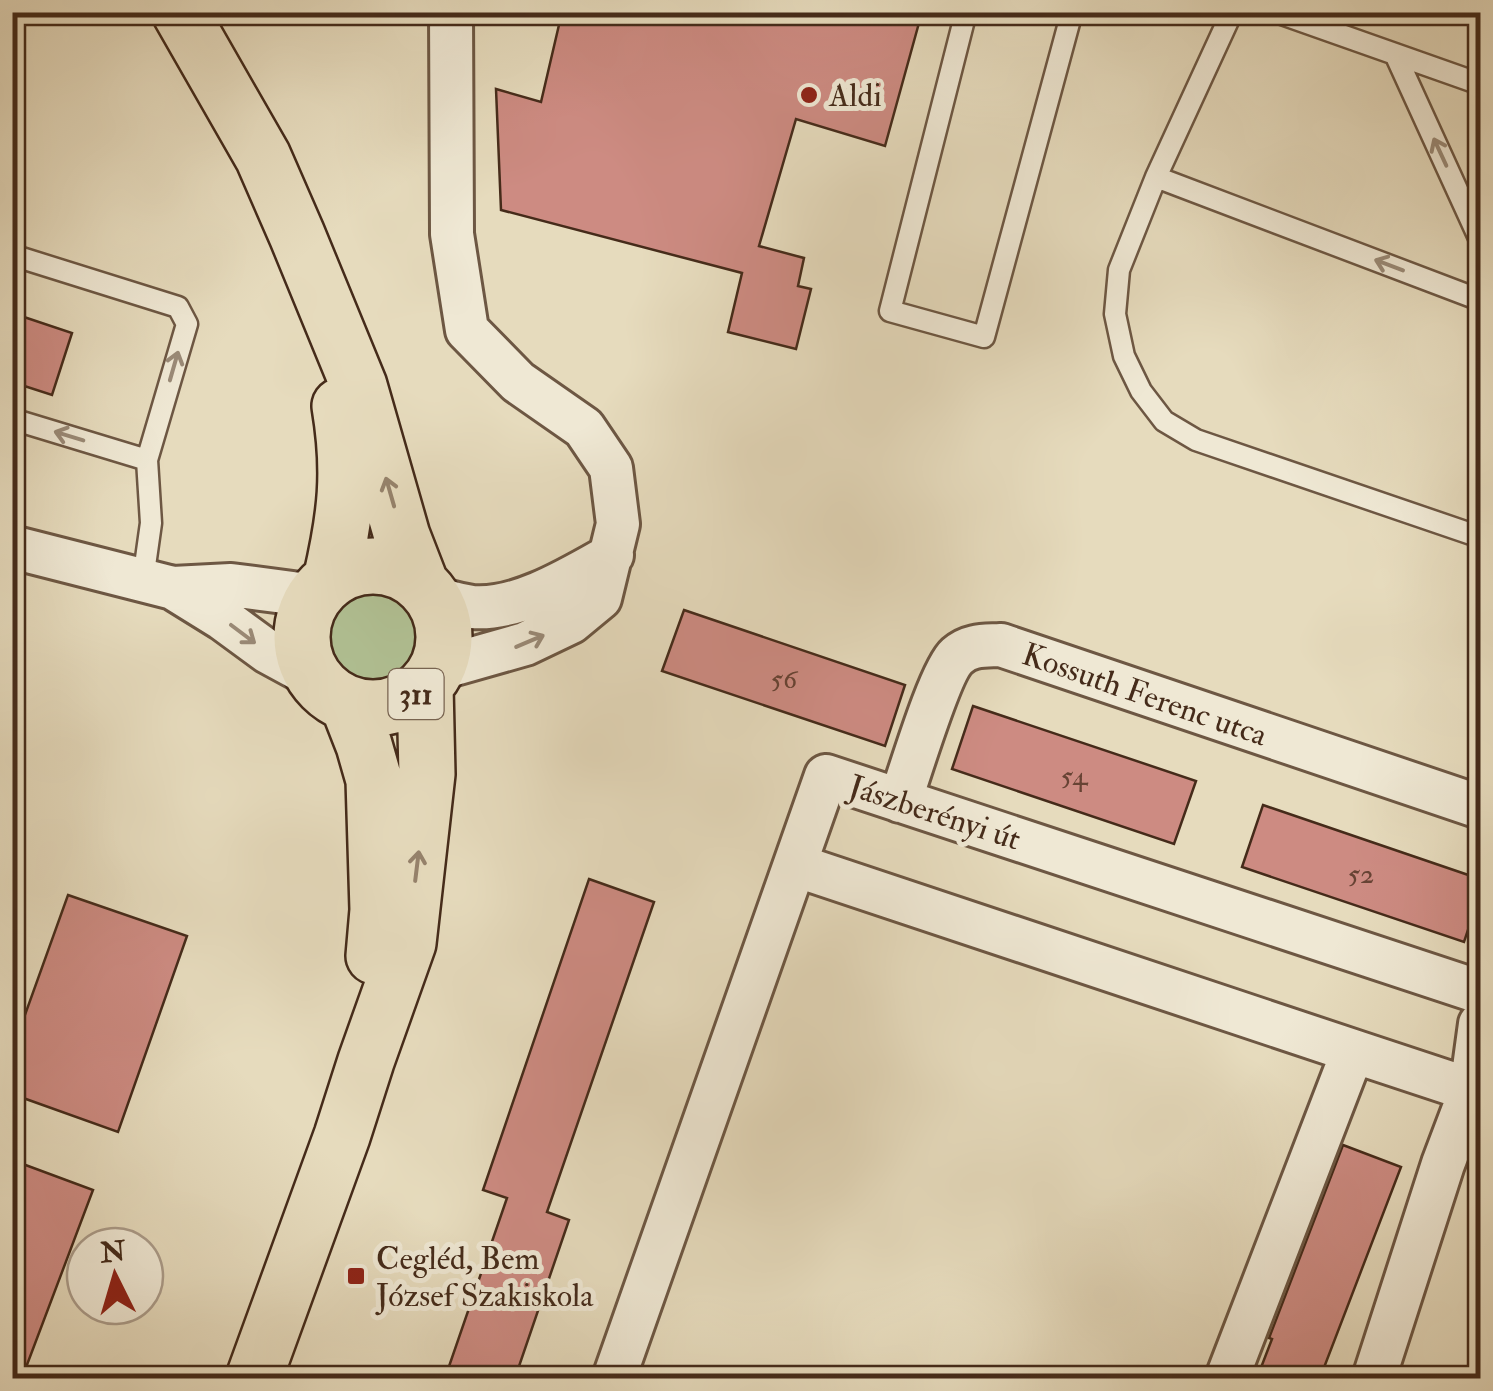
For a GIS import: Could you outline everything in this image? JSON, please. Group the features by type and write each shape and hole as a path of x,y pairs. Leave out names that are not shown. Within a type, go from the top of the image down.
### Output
{"main road":[{"name":"311","path":"180,12 263,158 298,235 359,386 402,536 441,614 443,652 431,677 412,697 389,707 364,708 331,691"},
{"name":"311","path":"298,235 335,370 347,448 341,538 323,588 305,617 302,641 307,664 331,691 364,745 374,780 378,910 366,1061"},
{"path":"323,588 346,572 372,566 398,570 427,591"},
{"name":"311","path":"254,1378 408,943 427,774 431,677"}],"street":[{"path":"431,677 525,644 571,622 600,598 618,524 611,468 584,428 518,382 467,330 452,234 451,32"},
{"path":"12,547 158,584 223,619 331,691"},
{"path":"427,591 474,607 518,601 562,583 612,555"},
{"path":"158,584 323,588"},
{"name":"Kossuth Ferenc utca","path":"900,800 942,680 956,656 973,646 1002,645 1480,807"},
{"name":"Jászberényi út","path":"614,1378 826,776 1480,992"},
{"path":"795,865 1471,1090"},
{"path":"1374,1378 1471,1090 1480,1024"},
{"path":"1227,1378 1353,1051"}],"lane":[{"path":"451,32 475,12"},
{"path":"966,12 890,311 984,337 1072,12"},
{"path":"1232,12 1156,178 1119,270 1115,314 1124,356 1140,391 1164,421 1196,440 1480,537"},
{"path":"1276,12 1478,88"},
{"path":"1394,54 1480,240"},
{"path":"1156,178 1480,300"},
{"path":"12,255 178,307 187,324 147,460 158,584"},
{"path":"12,419 147,460"}],"green space":[{"path":"374,587 394,591 410,602 421,618 425,638 421,658 410,674 394,685 374,689 354,685 338,674 327,658 323,638 327,618 338,602 354,591"}],"building":[{"path":"562,12 922,12 885,146 796,119 759,246 804,258 798,286 811,289 796,349 728,332 742,273 501,210 496,89 541,102"},
{"path":"12,313 72,333 52,395 12,382"},
{"path":"684,610 905,685 885,746 662,671"},
{"path":"973,706 1196,781 1174,844 952,769"},
{"path":"1263,805 1480,879 1480,894 1464,942 1242,867"},
{"path":"589,879 654,902 547,1212 569,1220 515,1378 445,1378 507,1198 483,1190"},
{"path":"68,895 187,936 118,1132 12,1094 12,1051"},
{"path":"1343,1145 1401,1167 1320,1378 1257,1378 1272,1339 1269,1338"},
{"path":"12,1160 93,1190 79,1226 65,1226 65,1264 22,1378 12,1378"}],"place":[{"name":"Aldi","path":"809,95"},
{"name":"Cegléd, Bem József Szakiskola","path":"356,1276"}]}
